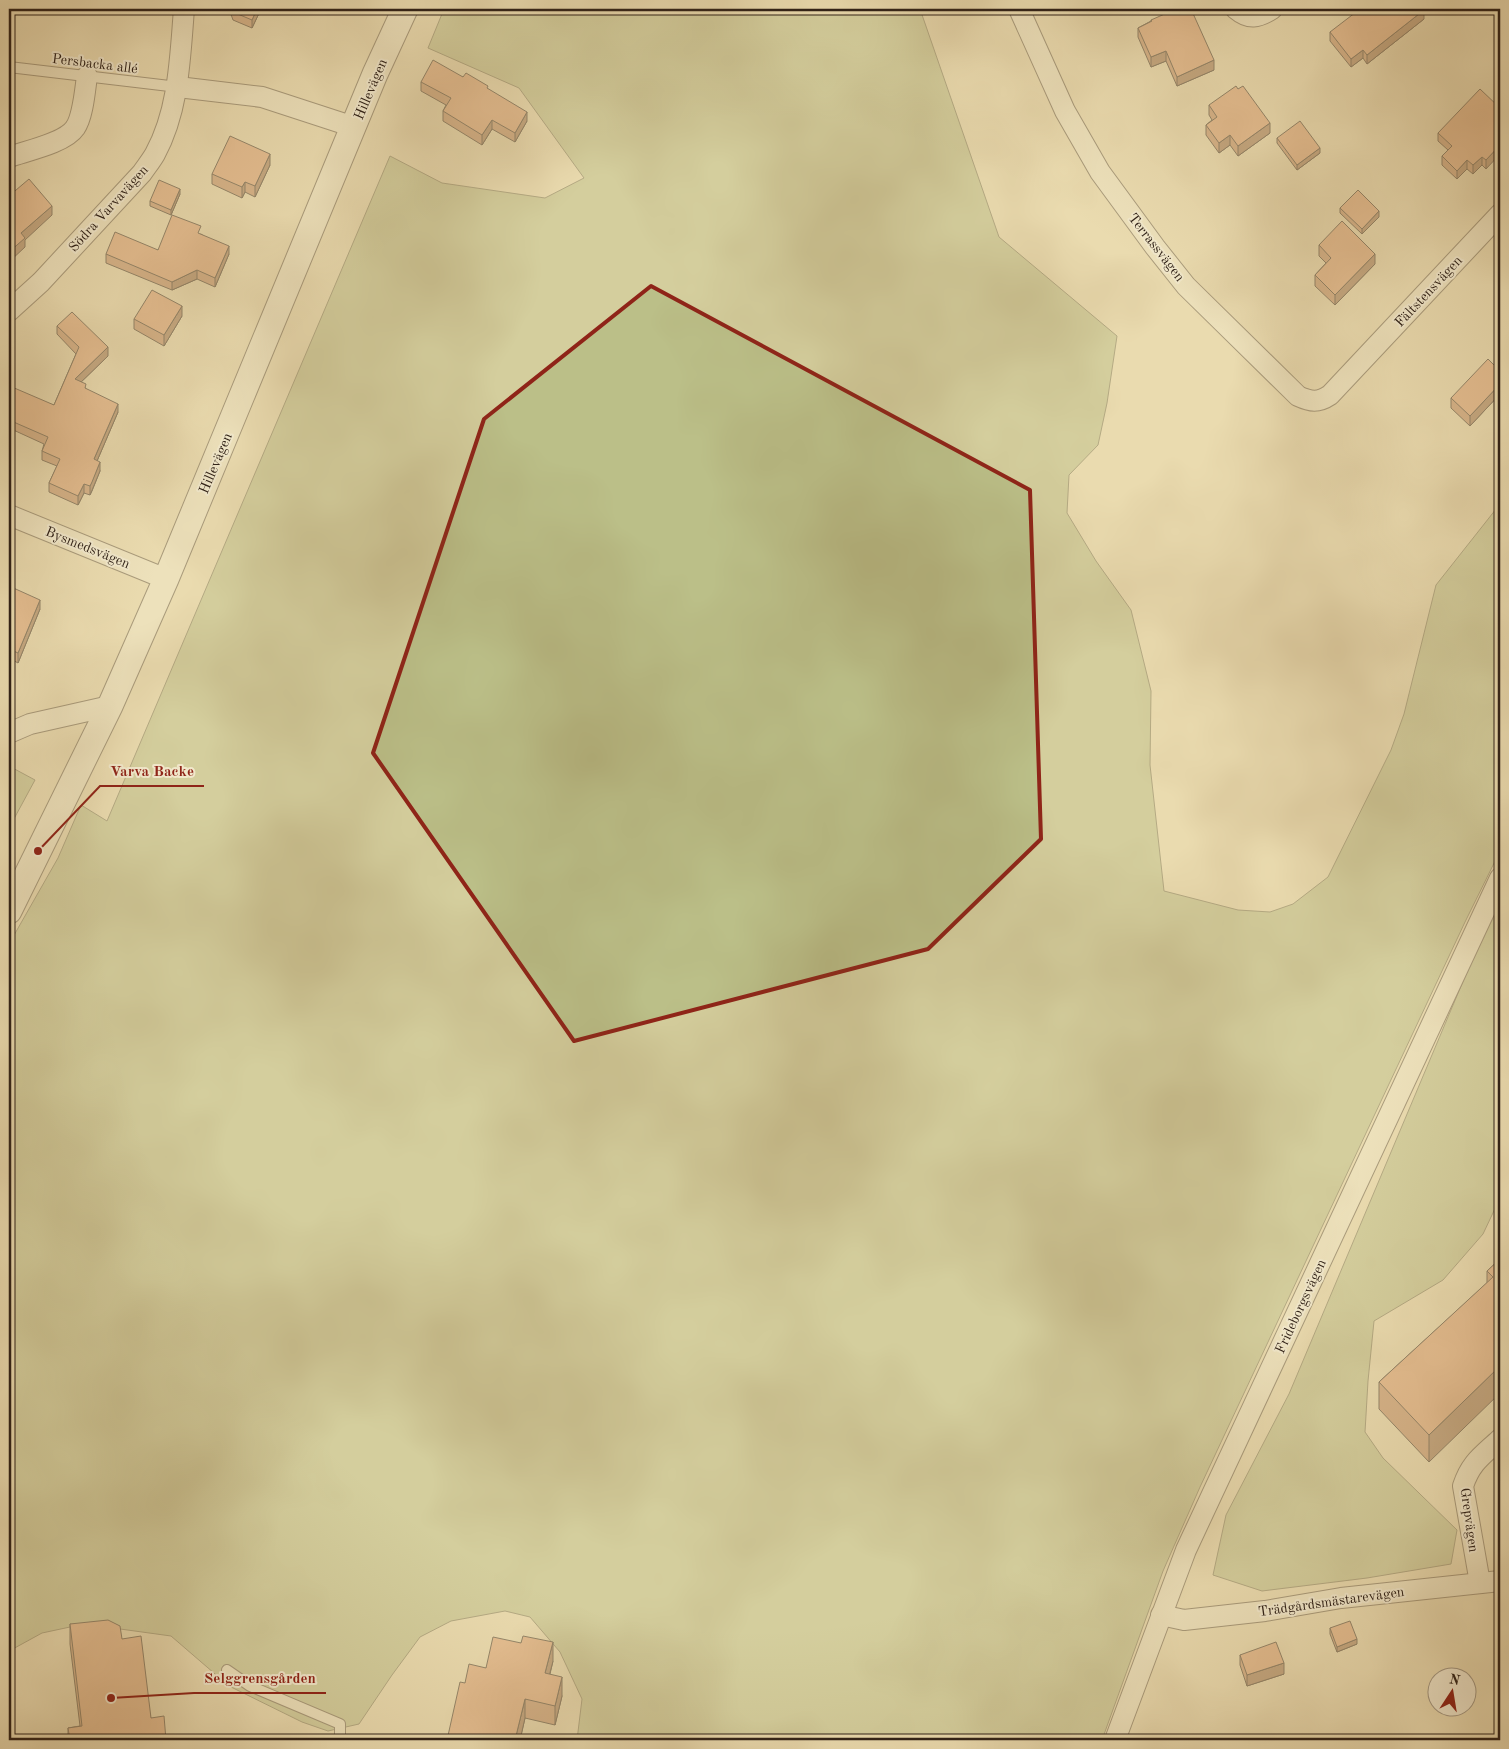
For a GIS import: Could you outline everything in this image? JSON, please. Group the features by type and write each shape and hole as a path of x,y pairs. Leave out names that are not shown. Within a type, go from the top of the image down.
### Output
{"street":[{"name":"Södra Varvavägen","path":"9,311 41,282 142,173 155,155 178,87 184,9"},
{"name":"Hillevägen","path":"9,911 110,706 166,579 375,74 404,9"},
{"name":"Terrassvägen","path":"1019,9 1065,111 1100,172 1186,286 1298,396 1313,402 1322,400 1330,395 1355,368"},
{"path":"1236,9 1243,15 1261,16 1272,9"},
{"path":"9,158 68,136 76,128 87,76"},
{"path":"178,87 262,97 354,127"},
{"name":"Fältstensvägen","path":"1355,368 1500,214"},
{"name":"Bysmedsvägen","path":"9,515 166,579"},
{"path":"9,733 30,724 110,706"},
{"name":"Frideborgsvägen","path":"1115,1740 1186,1550 1500,878"},
{"name":"Grepvägen","path":"1480,1584 1463,1486 1468,1471 1474,1463 1500,1439"},
{"name":"Trädgårdsmästarevägen","path":"1161,1615 1184,1620 1264,1611 1341,1598 1500,1581"}],"lane":[{"name":"Persbacka allé","path":"9,67 178,87"},
{"path":"227,1670 250,1686 340,1724 340,1740"}],"highlighted area":[{"path":"651,286 1030,490 1041,839 928,949 574,1041 373,753 484,419"}],"green space":[{"path":"444,9 920,9 999,237 1117,336 1107,403 1098,445 1069,475 1067,513 1096,561 1131,610 1151,691 1150,765 1164,891 1238,910 1270,912 1293,904 1328,877 1391,750 1404,714 1436,585 1500,504 1500,851 1200,1487 1163,1571 1102,1740 577,1740 582,1699 560,1652 530,1617 505,1611 451,1621 420,1637 359,1724 328,1731 302,1722 229,1686 171,1636 84,1624 42,1633 11,1650 11,1740 9,1740 9,944 58,858 81,805 107,821 390,156 442,183 545,198 584,178 519,88 428,48"},
{"path":"9,766 35,780 9,828"},
{"path":"1500,897 1500,1198 1483,1234 1443,1280 1374,1321 1368,1381 1365,1432 1383,1458 1457,1530 1451,1564 1367,1578 1262,1591 1213,1575 1226,1515 1289,1394"}],"building":[{"path":"232,9 257,9 252,20 233,12"},
{"path":"1176,9 1191,9 1214,60 1177,77 1166,51 1151,57 1138,28"},
{"path":"1360,9 1424,10 1367,55 1363,50 1351,59 1330,32"},
{"path":"433,60 463,77 466,73 527,112 515,133 492,120 482,135 443,111 451,98 421,82"},
{"path":"1236,86 1238,89 1243,86 1270,123 1238,146 1230,135 1219,143 1206,125 1217,117 1209,105"},
{"path":"1480,89 1500,108 1500,145 1486,160 1482,157 1473,165 1467,160 1457,171 1442,156 1452,146 1438,133"},
{"path":"1300,121 1320,148 1297,165 1277,138"},
{"path":"230,136 270,154 255,186 245,182 242,187 212,174"},
{"path":"29,179 52,206 21,233 25,238 9,252 9,196"},
{"path":"159,180 180,189 171,210 150,201"},
{"path":"1358,190 1379,211 1362,229 1340,208"},
{"path":"172,215 201,226 198,233 229,246 215,278 197,270 172,282 106,254 115,232 158,250"},
{"path":"1342,221 1375,254 1335,295 1315,275 1331,258 1319,245"},
{"path":"152,290 182,306 164,335 134,319"},
{"path":"72,312 108,347 75,379 86,384 85,388 118,404 94,459 100,462 92,482 90,486 84,484 78,496 49,483 60,459 42,451 48,437 9,420 9,394 12,387 54,405 79,347 57,326"},
{"path":"1488,359 1500,371 1500,384 1470,416 1451,398"},
{"path":"9,586 40,600 18,653 9,649"},
{"path":"1500,1259 1500,1366 1429,1435 1379,1382 1493,1277 1487,1271"},
{"path":"108,1620 120,1626 122,1639 141,1636 151,1718 164,1716 166,1740 70,1740 68,1728 82,1726 70,1624"},
{"path":"1350,1621 1357,1639 1337,1647 1330,1628"},
{"path":"523,1636 553,1642 545,1673 562,1677 555,1706 525,1699 515,1740 447,1740 460,1682 465,1683 469,1664 486,1668 493,1637 521,1643"},
{"path":"1276,1642 1284,1663 1247,1675 1240,1655"},
{"path":"243,1735 256,1740 241,1740"},
{"path":"1187,1736 1203,1740 1186,1740"}],"place":[{"name":"Varva Backe","path":"38,851"},
{"name":"Selggrensgården","path":"111,1698"}]}
